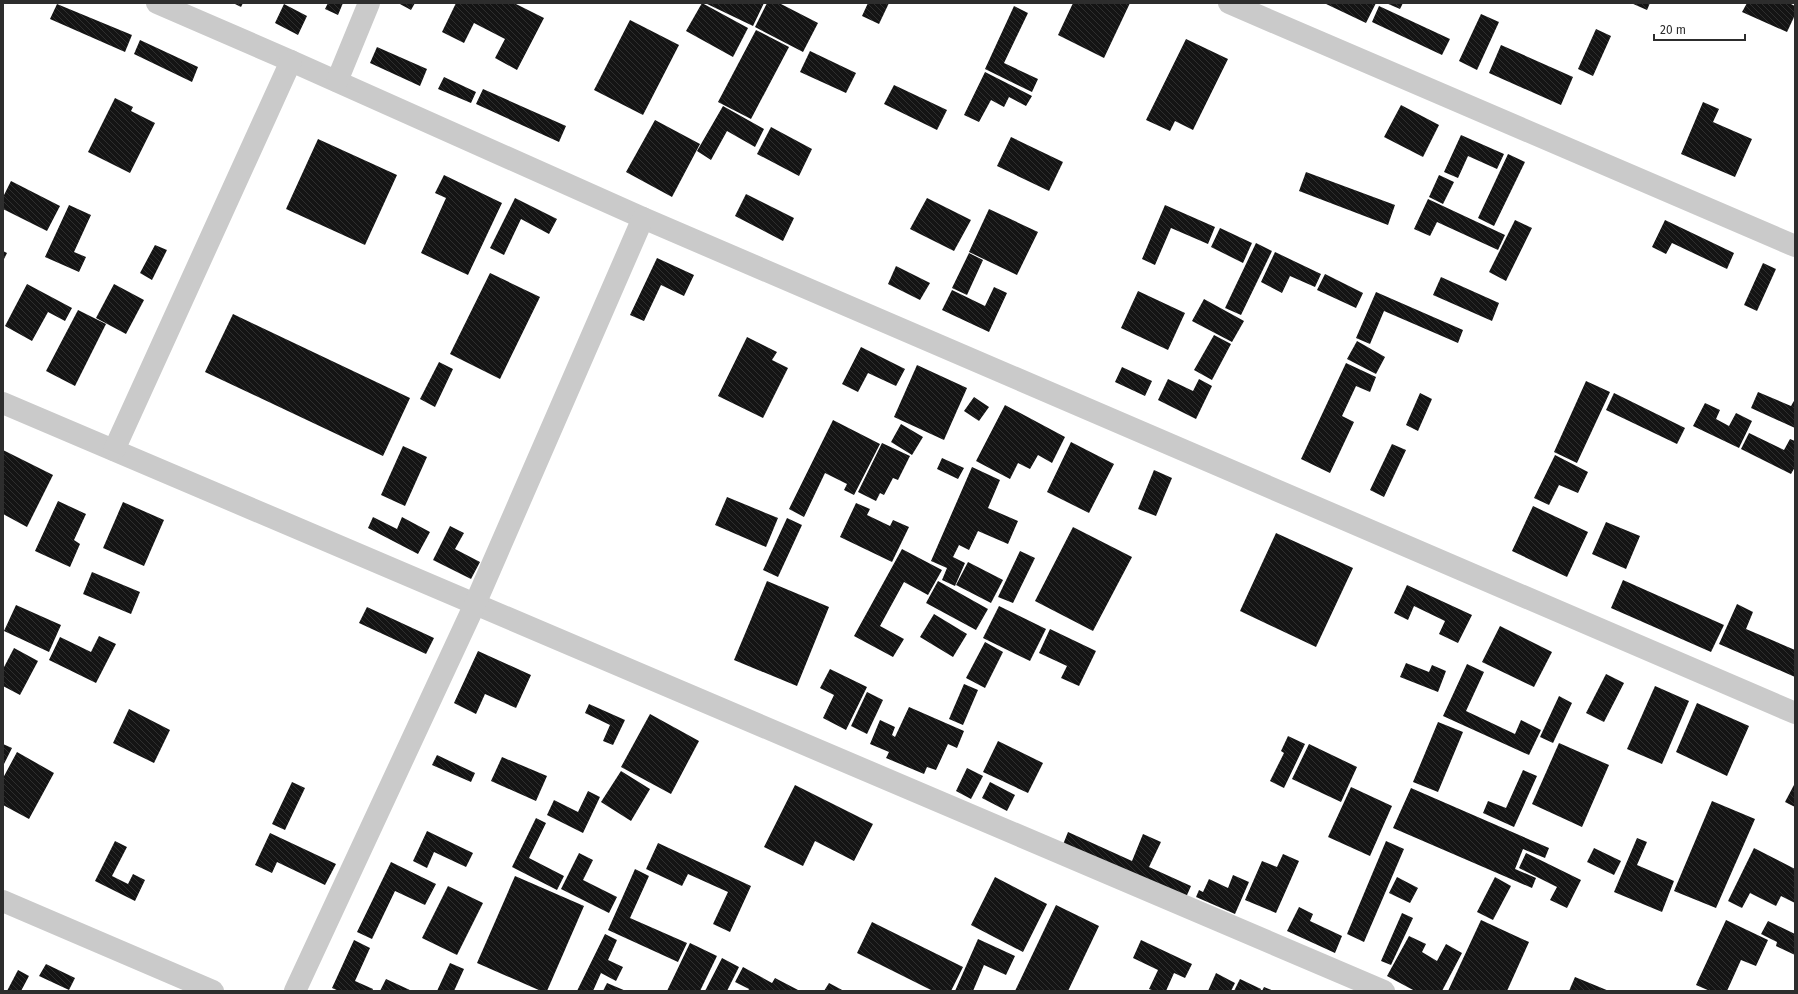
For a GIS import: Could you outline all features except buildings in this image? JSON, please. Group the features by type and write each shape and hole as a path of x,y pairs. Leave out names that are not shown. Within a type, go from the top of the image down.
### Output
{"street":[{"path":"157,3 291,60 643,218 1795,713"},
{"path":"337,81 369,3"},
{"path":"1229,3 1795,246"},
{"path":"114,450 291,60"},
{"path":"295,991 475,604 643,218"},
{"path":"3,403 1384,991"},
{"path":"3,901 213,991"}]}
